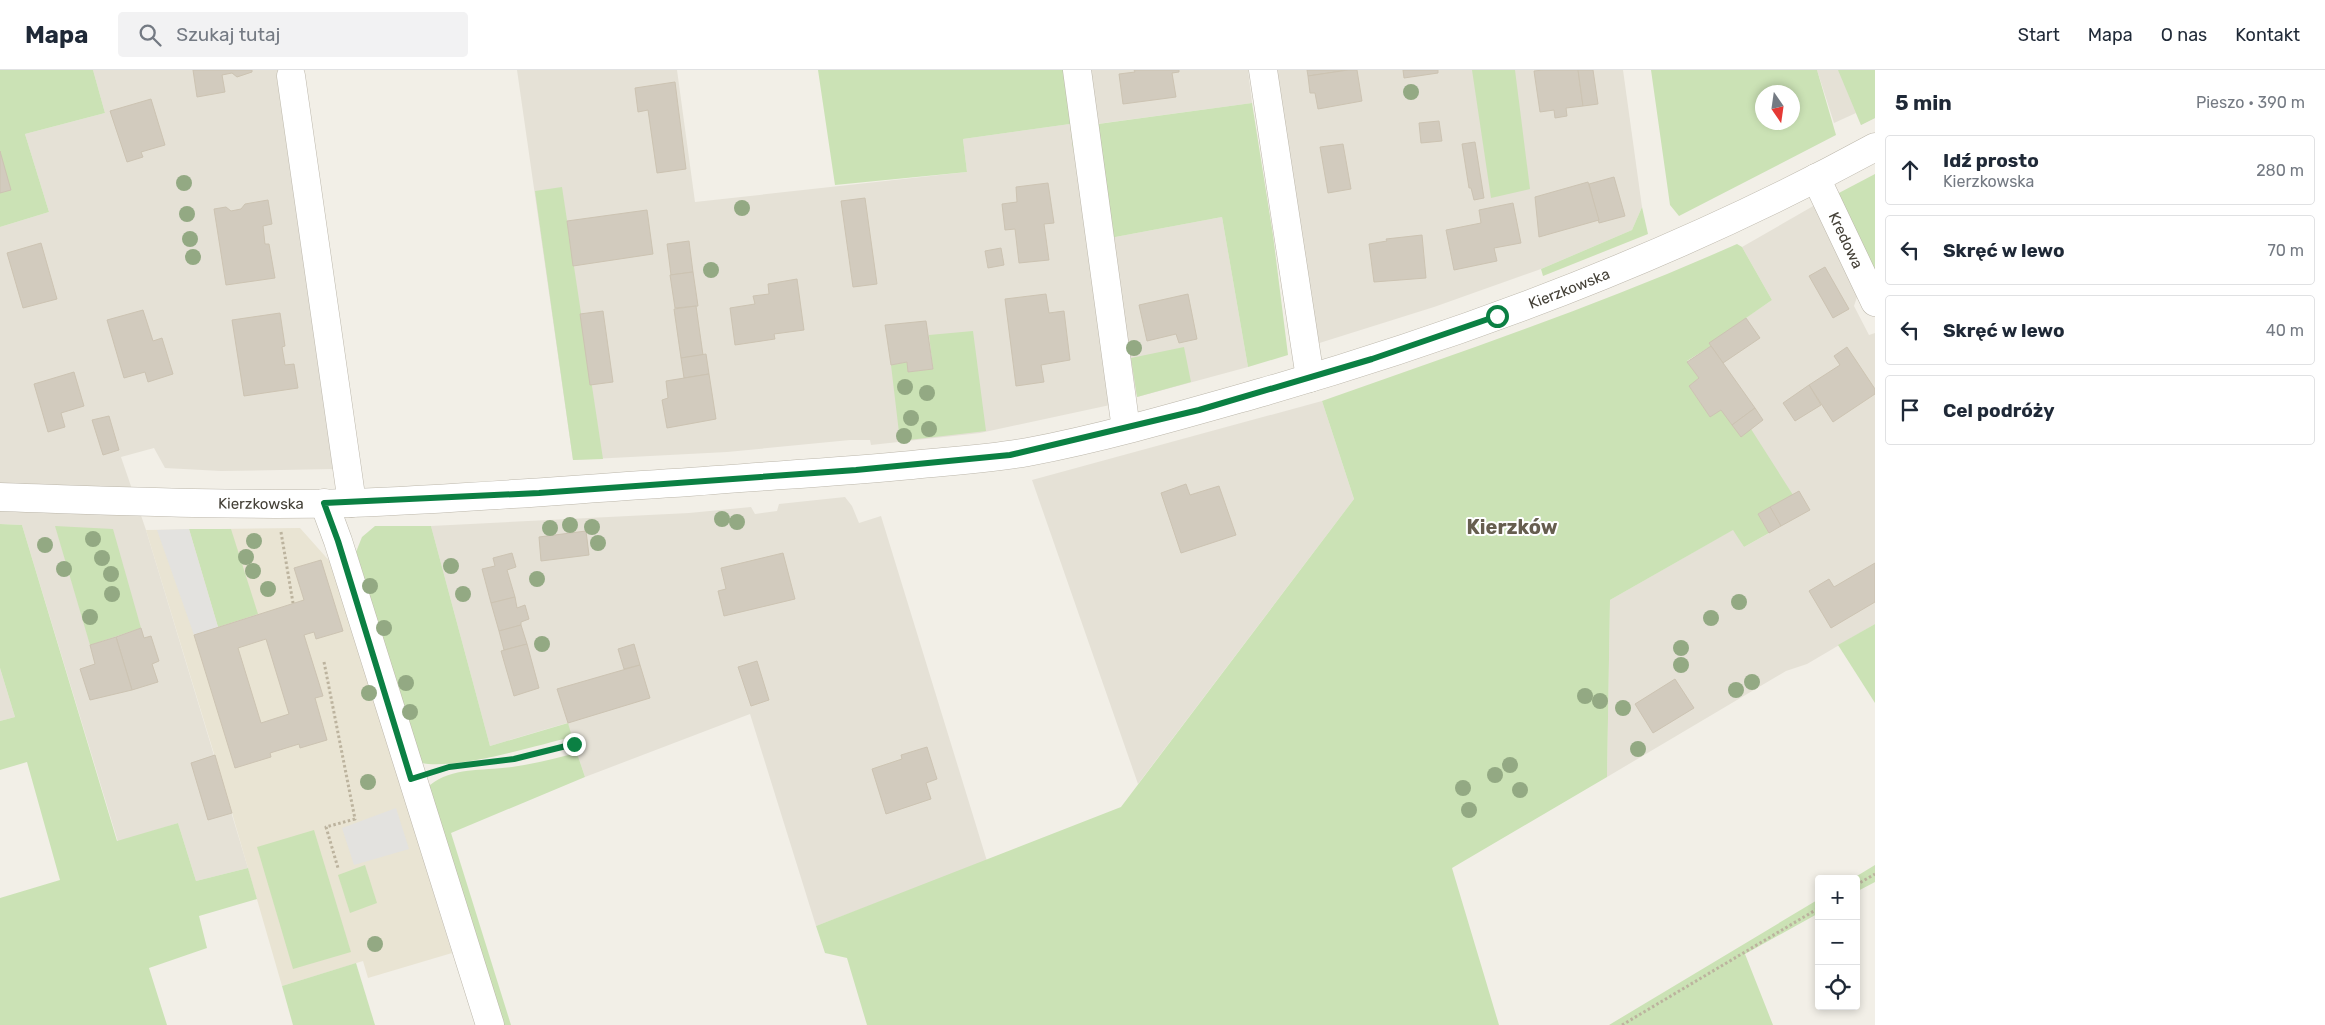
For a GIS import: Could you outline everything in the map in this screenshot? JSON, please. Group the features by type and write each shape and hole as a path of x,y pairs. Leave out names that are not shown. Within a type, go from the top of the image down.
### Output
{"street":[{"path":"1077,70 1126,429"},
{"path":"1263,70 1310,378"},
{"path":"291,76 352,503"},
{"name":"Kierzkowska","path":"0,497 172,503 352,503 539,493 856,470 1034,451 1126,429 1310,378 1497,316 1599,279 1675,247 1875,147"},
{"name":"Kredowa","path":"1816,178 1875,302"},
{"path":"324,503 338,541 411,779 490,1025"}],"path":[{"path":"280,528 293,603"},
{"path":"324,662 355,819 326,827 338,868"},
{"path":"411,779 449,767 514,759 574,744"},
{"path":"1860,883 1875,874"},
{"path":"1622,1025 1815,910"}],"shaded area":[{"path":"93,70 278,70 334,469 221,471 165,468 154,448 121,457 146,530 248,868 196,881 178,823 118,842 22,525 0,524 0,227 49,212 25,134 105,113"},
{"path":"517,70 677,70 695,202 967,172 963,139 1070,124 1110,405 980,433 871,445 870,440 850,440 727,452 573,460"},
{"path":"1090,70 1248,70 1252,103 1097,124"},
{"path":"1272,70 1623,70 1642,207 1632,230 1541,269 1434,307 1313,345"},
{"path":"1817,70 1875,70 1875,118 1861,125 1856,113 1834,123"},
{"path":"1815,205 1858,294 1854,306 1869,335 1875,333 1875,624 1807,664 1786,671 1607,777 1610,600 1734,529 1744,547 1780,527 1689,386 1687,362 1711,346 1709,343 1772,300 1742,247"},
{"path":"1222,217 1248,367 1137,397 1110,238"},
{"path":"1322,401 1354,499 1138,784 1032,480"},
{"path":"845,497 852,506 859,523 881,516 987,861 816,926 750,714 585,777 567,723 490,746 431,526 689,513 751,507 755,514 777,511 779,504"},
{"path":"300,528 333,565 452,953 368,978 363,961 282,986 232,813 146,530"},
{"path":"189,529 218,627 194,635 157,530"},
{"path":"0,668 15,717 0,721"},
{"path":"396,808 409,849 354,865 342,828"}],"green space":[{"path":"0,70 93,70 105,113 25,134 49,212 0,227"},
{"path":"818,70 1090,70 1098,124 1252,103 1273,235 1288,355 1248,367 1222,217 1110,238 1098,145 1073,150 1070,124 963,139 967,172 835,185"},
{"path":"1472,70 1515,70 1530,189 1491,198"},
{"path":"1651,70 1817,70 1836,135 1679,216 1670,205"},
{"path":"1838,70 1875,70 1875,118 1861,125"},
{"path":"1875,174 1875,276 1837,194"},
{"path":"562,187 603,459 573,460 535,191"},
{"path":"1642,207 1648,234 1543,276 1541,269 1632,230"},
{"path":"1737,244 1742,247 1772,300 1710,343 1711,346 1687,361 1699,378 1689,386 1710,417 1721,410 1751,429 1793,495 1758,514 1769,533 1744,547 1733,530 1610,600 1607,777 1452,868 1499,1025 867,1025 847,958 825,953 816,926 1121,807 1354,499 1322,401 1583,307"},
{"path":"973,331 986,431 900,441 891,365 907,362 909,372 933,369 929,335"},
{"path":"1184,347 1191,382 1137,397 1131,358"},
{"path":"0,524 22,525 117,841 178,823 196,881 248,868 257,899 199,916 207,948 149,968 167,1025 0,1025 0,898 60,880 27,762 0,770 0,721 15,717 0,668"},
{"path":"55,526 113,529 141,628 90,645"},
{"path":"375,526 431,526 490,746 568,723 572,737 475,760 436,764 421,763 354,557 362,537"},
{"path":"189,529 231,529 258,614 218,627"},
{"path":"1875,624 1875,703 1838,645"},
{"path":"577,753 585,777 451,833 511,1025 501,1025 429,792 430,785 439,779 458,772 520,766"},
{"path":"314,830 351,952 293,969 257,847"},
{"path":"365,865 377,903 350,913 338,875"},
{"path":"1875,865 1875,882 1860,890 1859,875"},
{"path":"1815,901 1815,915 1745,954 1773,1025 1609,1025"},
{"path":"356,963 375,1025 293,1025 282,986"}],"building":[{"path":"193,70 252,70 252,72 237,77 232,73 222,75 225,92 197,97"},
{"path":"1134,70 1179,70 1179,72 1172,73 1176,97 1123,104 1119,74 1135,72"},
{"path":"1307,70 1348,70 1308,76"},
{"path":"1357,70 1362,101 1318,109 1315,93 1310,93 1308,76"},
{"path":"1403,70 1438,70 1438,73 1404,78"},
{"path":"1578,70 1583,106 1566,108 1567,116 1555,118 1554,110 1540,112 1534,71"},
{"path":"1578,70 1593,70 1598,104 1583,106"},
{"path":"675,82 686,169 657,173 648,110 638,112 635,88"},
{"path":"151,99 165,145 141,152 143,157 127,162 110,111"},
{"path":"1439,121 1442,141 1421,143 1419,123"},
{"path":"1475,142 1484,198 1474,200 1471,188 1469,188 1462,144"},
{"path":"1343,144 1351,189 1328,193 1320,147"},
{"path":"0,151 11,190 0,193"},
{"path":"1614,177 1625,216 1599,223 1589,184"},
{"path":"1588,182 1599,220 1539,237 1535,197"},
{"path":"1048,183 1054,223 1044,224 1049,260 1019,263 1015,229 1005,230 1002,204 1017,202 1016,187"},
{"path":"865,198 877,284 853,287 841,201"},
{"path":"268,200 272,224 263,226 265,244 269,244 275,278 226,285 214,209 226,207 231,211 241,209 245,204"},
{"path":"1513,203 1521,243 1494,248 1497,261 1454,270 1446,230 1481,223 1479,210"},
{"path":"647,210 653,254 573,266 567,221"},
{"path":"1422,235 1426,278 1374,282 1369,244 1387,241 1386,239"},
{"path":"689,241 693,272 671,275 667,244"},
{"path":"41,243 57,299 23,308 7,253"},
{"path":"1001,248 1004,265 988,268 985,251"},
{"path":"1825,267 1849,309 1833,318 1809,276"},
{"path":"693,272 698,306 675,308 670,275"},
{"path":"797,279 804,330 774,334 775,339 735,345 730,308 755,304 753,296 769,294 768,284"},
{"path":"1046,294 1049,313 1064,311 1070,360 1041,365 1044,382 1016,386 1005,299"},
{"path":"1188,294 1197,339 1179,343 1176,334 1147,341 1139,305"},
{"path":"696,306 703,355 681,358 674,309"},
{"path":"143,310 153,341 162,338 173,374 148,382 145,372 124,378 107,320"},
{"path":"603,311 613,382 590,385 580,314"},
{"path":"280,313 285,346 282,347 285,365 294,364 298,388 244,396 232,320"},
{"path":"1746,318 1760,338 1723,363 1709,343"},
{"path":"926,321 933,369 908,372 907,362 891,365 885,325"},
{"path":"1711,346 1755,408 1732,425 1721,410 1710,417 1689,386 1699,378 1687,362"},
{"path":"1847,347 1875,389 1875,394 1833,422 1809,385 1840,365 1834,356"},
{"path":"706,354 709,374 684,378 681,358"},
{"path":"74,372 84,406 61,413 65,427 48,432 34,384"},
{"path":"709,374 716,419 667,428 662,400 668,398 666,381"},
{"path":"1809,385 1821,405 1795,421 1783,403"},
{"path":"1755,408 1763,420 1741,437 1732,425"},
{"path":"109,416 119,450 103,455 92,420"},
{"path":"1186,484 1190,495 1219,486 1236,535 1181,553 1161,493"},
{"path":"1799,491 1810,510 1781,526 1770,507"},
{"path":"1770,507 1781,526 1769,533 1758,514"},
{"path":"586,531 589,555 541,561 539,537"},
{"path":"512,553 516,567 507,570 515,597 491,603 482,569 495,566 493,558"},
{"path":"783,553 795,599 724,616 718,591 726,589 721,568"},
{"path":"321,560 343,631 316,639 314,632 304,635 323,696 315,698 327,740 300,748 299,744 270,753 271,757 235,768 194,635 304,600 294,568","holes":["266,639 289,714 261,723 238,648"]},
{"path":"1875,563 1875,602 1831,628 1809,591 1829,579 1834,587"},
{"path":"515,597 517,608 525,605 529,619 521,622 521,625 499,631 491,603"},
{"path":"521,625 527,644 504,650 499,631"},
{"path":"141,628 144,638 151,636 159,661 152,664 158,682 132,690 116,637"},
{"path":"116,637 132,690 90,700 80,669 95,664 90,645"},
{"path":"527,644 539,688 514,696 501,651"},
{"path":"634,644 640,665 624,669 618,649"},
{"path":"757,661 769,700 751,706 738,667"},
{"path":"640,665 650,698 568,723 557,689"},
{"path":"1675,679 1694,708 1653,733 1635,704"},
{"path":"927,747 937,779 926,783 931,799 886,814 872,769 902,759 901,755"},
{"path":"215,755 232,813 208,820 191,763"}],"district":[{"name":"Kierzków","path":"1512,527"}],"route":[{"path":"574,744 514,759 449,767 411,779 338,541 324,503 539,493 856,470 1010,455 1126,429 1288,385 1372,359 1497,316"}]}
